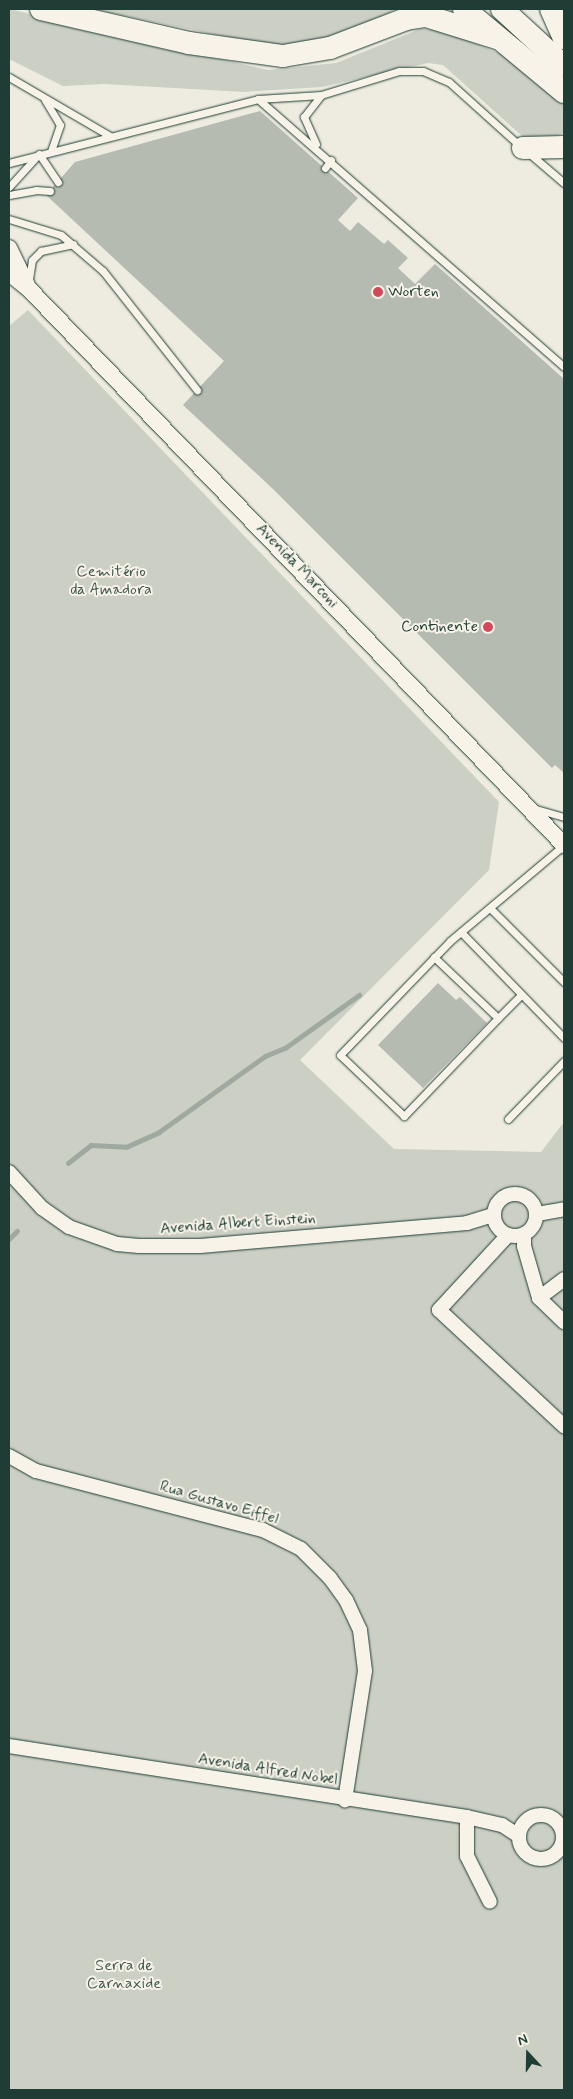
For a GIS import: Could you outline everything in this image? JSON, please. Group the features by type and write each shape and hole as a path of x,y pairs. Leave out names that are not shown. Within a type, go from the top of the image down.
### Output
{"highway":[{"path":"41,9 190,43 283,56 338,46 406,19 426,16 497,38"},
{"path":"464,9 564,92"},
{"path":"502,9 564,66"},
{"path":"551,9 564,38"},
{"path":"523,148 564,147"}],"street":[{"name":"Avenida Marconi","path":"9,248 30,289"},
{"name":"Avenida Marconi","path":"9,273 30,289 564,844"},
{"name":"Avenida Albert Einstein","path":"9,1172 42,1208 69,1227 117,1244 139,1246 200,1246 467,1223 494,1215"},
{"path":"515,1193 533,1202 537,1214 534,1226 524,1234 508,1235 498,1227 494,1215 498,1202 515,1193"},
{"path":"537,1214 564,1209"},
{"path":"524,1234 540,1298 564,1322"},
{"path":"508,1235 439,1310 564,1426"},
{"path":"540,1298 564,1279"},
{"name":"Rua Gustavo Eiffel","path":"9,1456 36,1471 263,1530 301,1549 330,1578 346,1600 360,1630 365,1671 345,1800"},
{"name":"Avenida Alfred Nobel","path":"9,1746 345,1800 467,1816 502,1825 519,1836"},
{"path":"467,1816 467,1856 490,1902"}],"lane":[{"path":"9,163 258,99 321,95 399,71 424,71 449,82 564,183"},
{"path":"9,77 110,136"},
{"path":"316,147 304,116 321,95"},
{"path":"43,97 60,125 60,134 51,151"},
{"path":"258,99 331,160 564,367"},
{"path":"39,154 58,182"},
{"path":"9,187 39,154"},
{"path":"324,168 331,160"},
{"path":"9,195 36,190 50,192"},
{"path":"9,219 46,229 72,244 122,293 197,390"},
{"path":"30,289 32,260 53,246 72,244"},
{"path":"527,805 564,817"},
{"path":"520,996 404,1116 340,1056 461,932 564,844"},
{"path":"490,908 564,982"},
{"path":"461,932 520,996 564,1038"},
{"path":"434,958 498,1018"},
{"path":"508,1120 564,1061"}],"green space":[{"path":"9,9 268,70 336,63 420,29 448,31 512,59 564,104 564,133 532,145 443,65 428,63 322,87 244,92 104,84 63,86 9,59"},
{"path":"93,9 396,9 341,38 284,49"},
{"path":"28,310 499,802 489,870 300,1060 394,1149 541,1152 564,1122 564,2090 9,2090 9,326"}],"building":[{"name":"Continente","path":"260,111 358,198 338,220 350,231 358,222 384,244 388,240 408,258 398,268 415,284 435,264 564,379 564,773 555,765 552,768 273,489 183,405 224,361 46,195 75,162"},
{"path":"438,983 456,1000 460,997 487,1023 423,1088 378,1045"}],"waterway":[{"path":"68,1163 91,1145 126,1147 159,1132 265,1056 285,1048 359,995"},
{"path":"9,1239 17,1231"}],"place":[{"name":"Worten","path":"378,292"},
{"name":"Continente","path":"488,627"}],"park label":[{"name":"Cemitério da Amadora","path":"111,581"},
{"name":"Serra de Carnaxide","path":"124,1975"}]}
